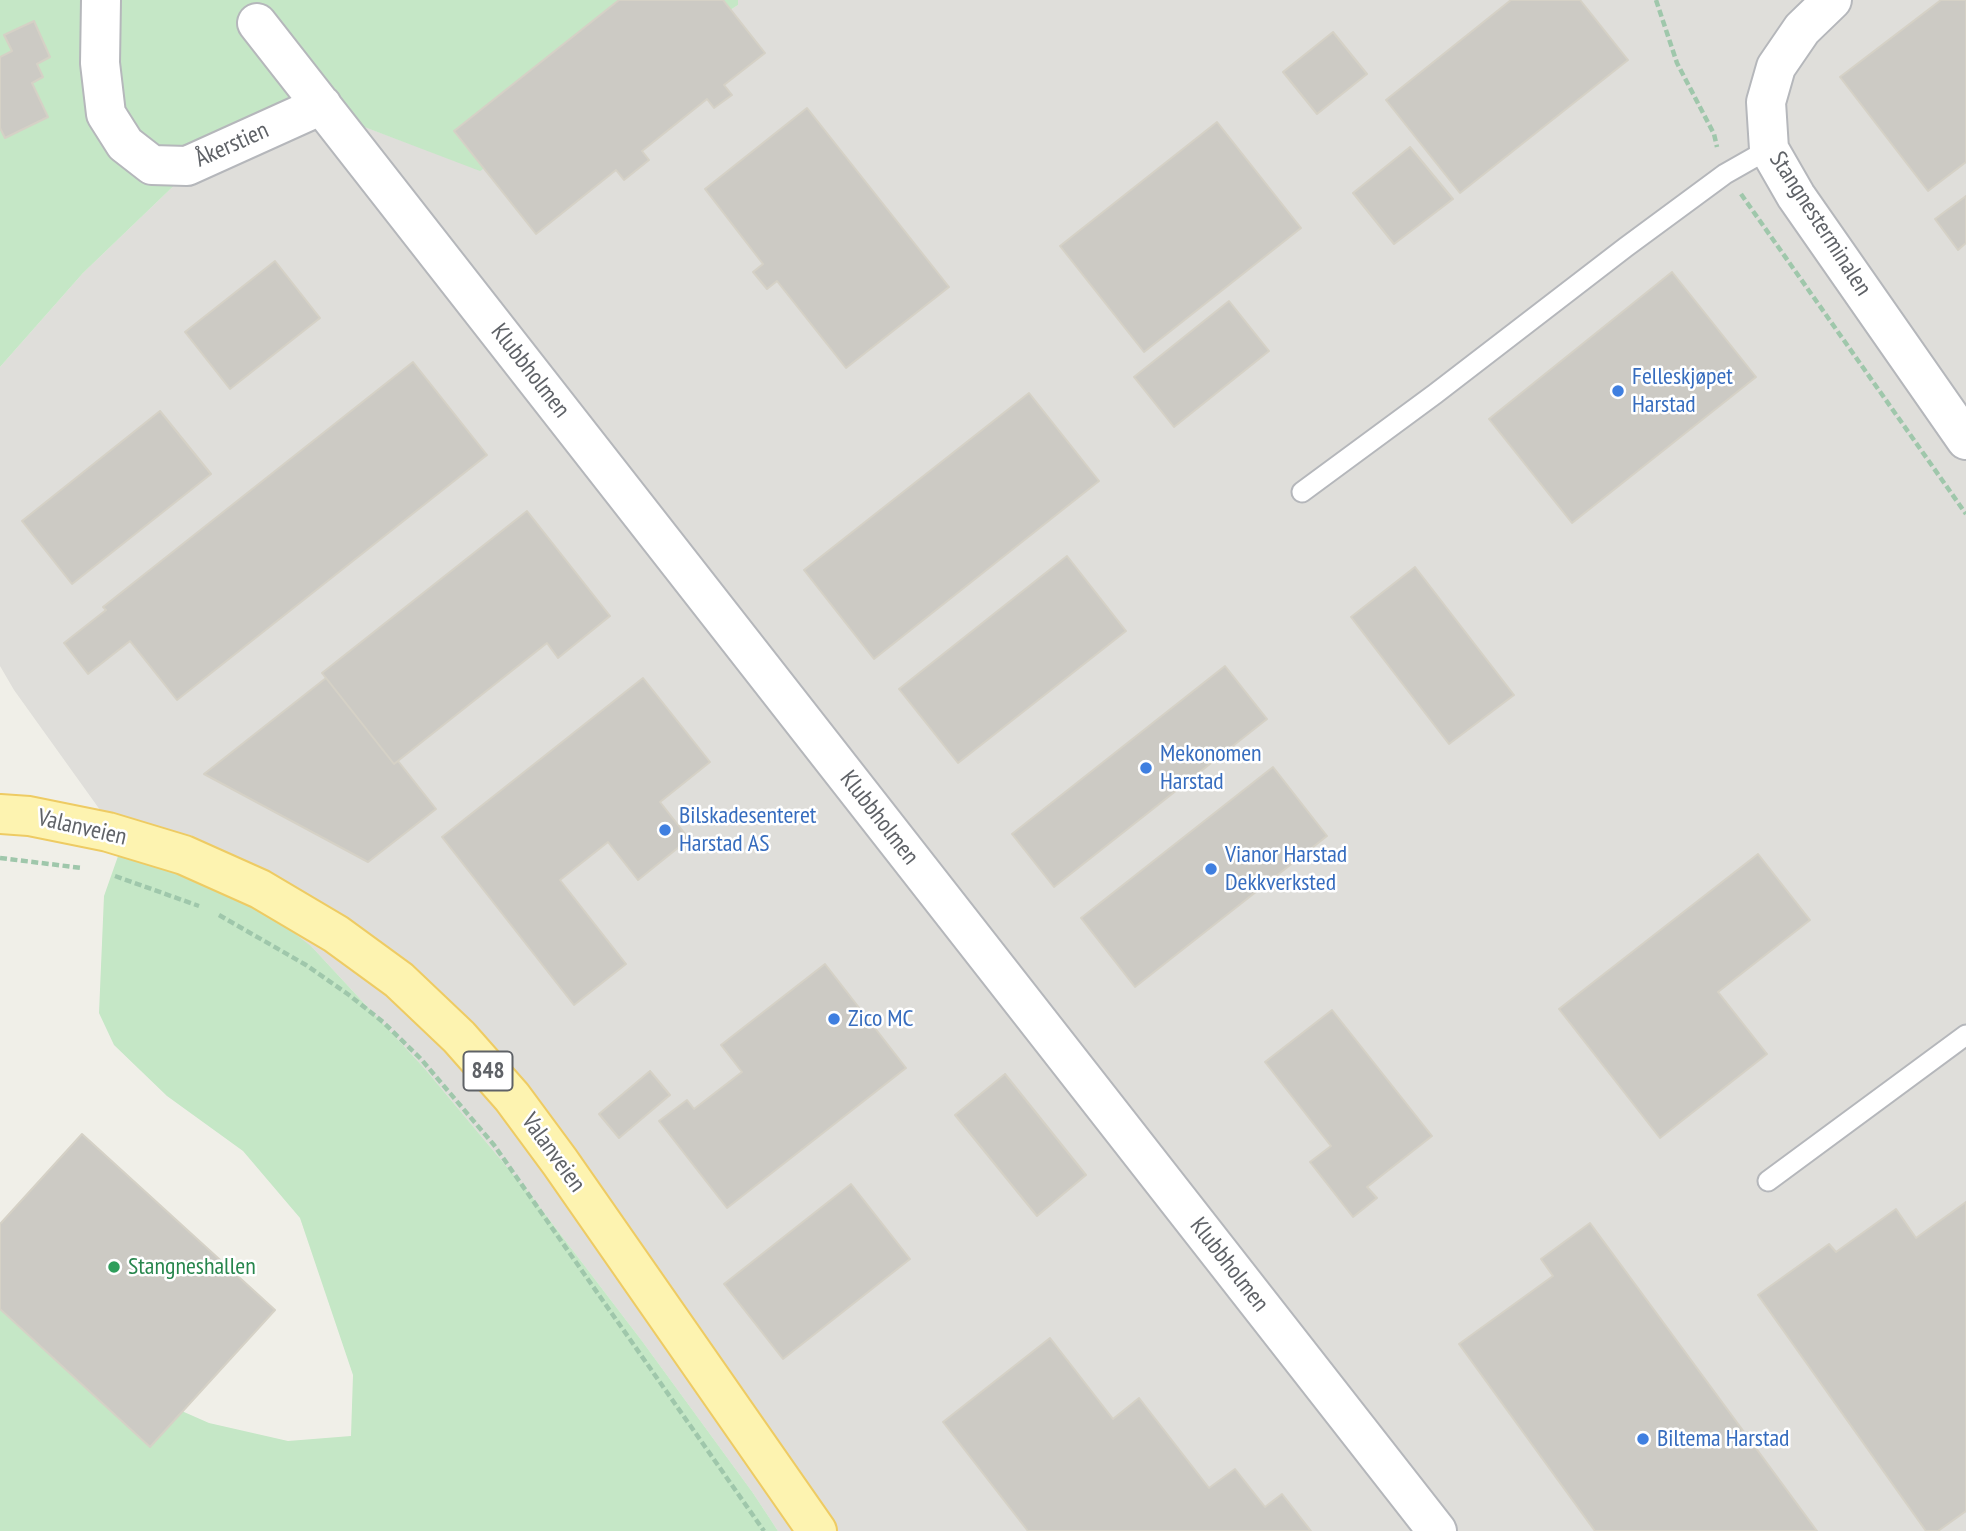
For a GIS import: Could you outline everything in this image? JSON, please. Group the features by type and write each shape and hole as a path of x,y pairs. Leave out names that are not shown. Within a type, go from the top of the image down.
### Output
{"main road":[{"name":"Valanveien","path":"0,814 29,816 108,832 184,855 260,889 336,934 399,981 459,1037 512,1097 817,1531"}],"street":[{"name":"Åkerstien","path":"101,0 100,63 106,114 125,144 152,165 187,166 322,105"},
{"name":"Stangnesterminalen","path":"1832,0 1802,30 1776,67 1766,102 1769,149 1796,196 1966,440"},
{"path":"256,11 322,105"},
{"name":"Klubbholmen","path":"322,105 1437,1531"}],"lane":[{"path":"1302,492 1725,174 1769,149"},
{"path":"1768,1181 1966,1035"}],"path":[{"path":"0,858 86,869"},
{"path":"110,874 209,909 247,930 349,995 383,1022 421,1059 508,1165 764,1531"}],"shaded area":[{"path":"738,0 1966,0 1966,1531 778,1531 642,1341 532,1197 425,1069 312,947 123,842 14,690 0,666 0,367 83,273 236,126 295,101 480,170 738,5"}],"green space":[{"path":"0,0 738,0 738,5 480,171 296,101 236,126 83,273 0,367"},
{"path":"123,842 203,862 312,947 425,1069 532,1197 642,1341 778,1531 0,1531 0,1301 68,1361 209,1423 288,1441 351,1436 353,1375 300,1218 243,1151 167,1096 114,1045 99,1013 104,896"}],"building":[{"path":"619,0 723,0 765,53 724,85 732,95 714,108 707,99 642,151 649,160 624,180 616,170 536,234 454,131"},
{"path":"1511,0 1580,0 1628,60 1460,193 1386,100"},
{"path":"1941,0 1966,0 1966,162 1928,191 1840,77"},
{"path":"34,21 50,57 37,64 43,77 32,83 48,117 5,138 0,128 0,57 12,51 4,35"},
{"path":"1333,32 1367,74 1317,114 1283,72"},
{"path":"807,108 949,287 846,368 777,281 767,289 753,272 763,264 705,189"},
{"path":"1217,122 1301,228 1144,352 1060,246"},
{"path":"1410,147 1453,199 1394,244 1353,193"},
{"path":"1966,196 1966,243 1958,250 1935,219"},
{"path":"275,261 320,318 230,389 185,332"},
{"path":"1672,272 1756,377 1572,523 1489,419"},
{"path":"1229,301 1269,351 1174,427 1134,377"},
{"path":"413,362 487,455 177,700 130,641 88,674 64,643 106,610 103,607"},
{"path":"1029,393 1099,481 874,659 804,570"},
{"path":"160,411 211,474 72,584 22,521"},
{"path":"527,511 610,616 558,658 547,643 394,764 322,673"},
{"path":"1067,556 1126,631 958,763 899,689"},
{"path":"1415,567 1514,695 1449,744 1351,617"},
{"path":"1225,666 1267,719 1054,887 1012,834"},
{"path":"326,678 394,764 398,761 436,809 368,862 204,774"},
{"path":"643,678 710,762 660,802 689,839 638,880 608,842 560,880 626,964 574,1005 442,837"},
{"path":"1273,767 1327,836 1135,987 1081,918"},
{"path":"1758,854 1810,920 1718,992 1767,1054 1660,1138 1559,1009"},
{"path":"825,964 906,1068 727,1208 659,1121 687,1100 694,1109 742,1072 721,1045"},
{"path":"1332,1010 1432,1136 1367,1187 1377,1198 1353,1217 1310,1162 1331,1146 1265,1062"},
{"path":"650,1071 670,1095 619,1138 599,1114"},
{"path":"1005,1074 1086,1175 1037,1216 955,1115"},
{"name":"Stangneshallen","path":"82,1134 275,1310 150,1447 0,1309 0,1224"},
{"path":"851,1184 910,1259 783,1359 724,1284"},
{"path":"1966,1202 1966,1511 1938,1531 1926,1531 1758,1295 1829,1244 1836,1252 1896,1209 1916,1238"},
{"path":"1590,1223 1817,1531 1595,1531 1459,1344 1553,1276 1541,1259"},
{"path":"1050,1338 1113,1419 1139,1398 1209,1488 1235,1469 1265,1507 1282,1494 1311,1531 1028,1531 943,1422"}],"place":[{"name":"Felleskjøpet Harstad","path":"1618,391"},
{"name":"Mekonomen Harstad","path":"1146,768"},
{"name":"Bilskadesenteret Harstad AS","path":"665,830"},
{"name":"Vianor Harstad Dekkverksted","path":"1211,869"},
{"name":"Zico MC","path":"834,1019"},
{"name":"Stangneshallen","path":"114,1267"},
{"name":"Biltema Harstad","path":"1643,1439"}]}
